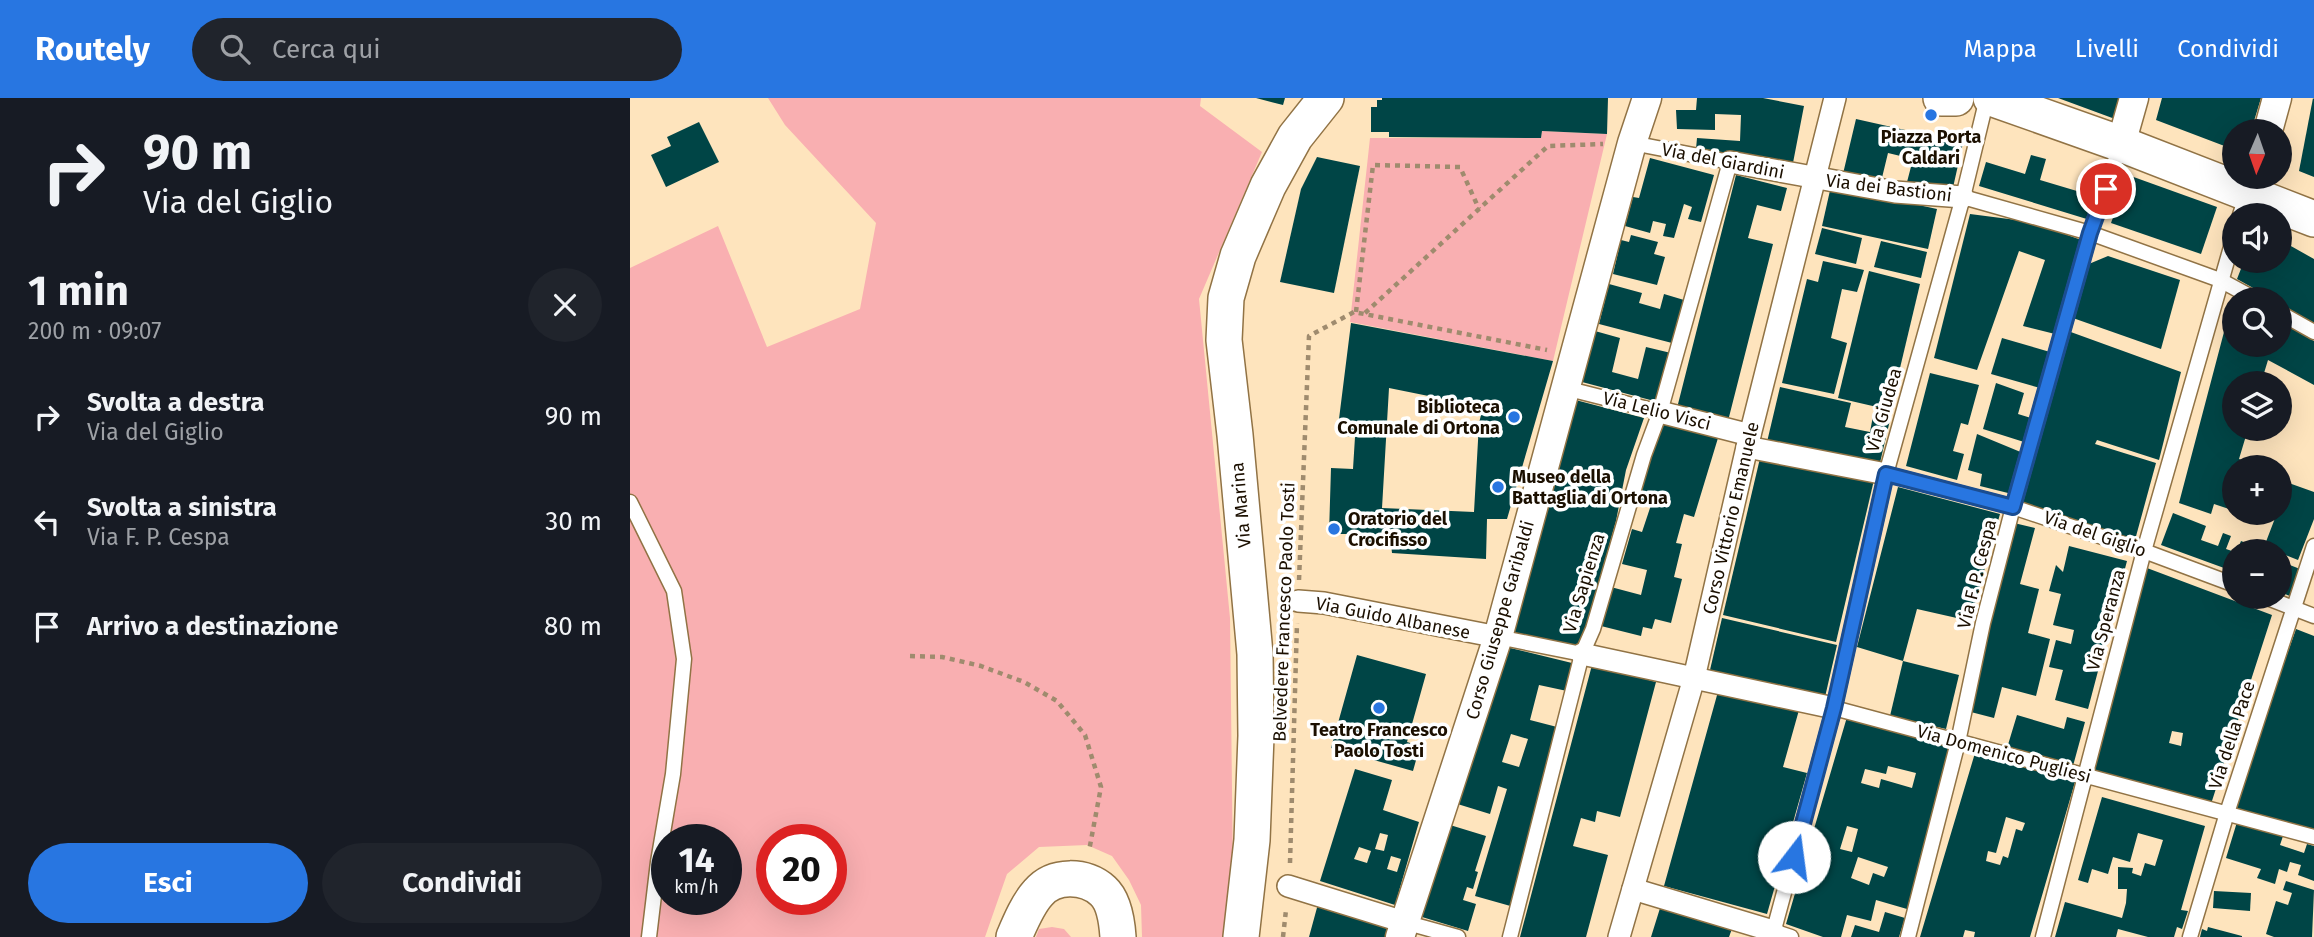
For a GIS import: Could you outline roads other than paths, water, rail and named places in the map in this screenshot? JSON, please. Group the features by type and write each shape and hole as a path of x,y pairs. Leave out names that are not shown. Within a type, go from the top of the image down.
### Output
{"street":[{"name":"Via Marina","path":"1241,937 1252,840 1256,736 1255,654 1224,340 1226,298 1238,256 1268,186 1295,137 1326,98"},
{"name":"Corso Giuseppe Garibaldi","path":"1402,929 1498,637 1632,144 1647,98"},
{"name":"Corso Vittorio Emanuele","path":"1619,937 1694,678 1749,441 1835,98"},
{"path":"1941,98 1956,98"},
{"path":"1989,98 2121,144 2314,219"},
{"path":"2121,144 2134,98"},
{"path":"2271,119 2277,98"},
{"name":"Via del Giardini","path":"1730,162 1815,178"},
{"name":"Via dei Bastioni","path":"1815,178 1895,192 1967,198"},
{"name":"Via Lelio Visci","path":"1660,412 1749,441"},
{"name":"Via del Giglio","path":"1749,441 1886,474"},
{"name":"Via Guido Albanese","path":"1298,601 1324,603 1498,637"},
{"name":"Via Guido Albanese","path":"1582,654 1694,678"},
{"name":"Via Domenico Pugliesi","path":"1694,678 1834,708"},
{"path":"1014,937 1038,892 1060,879 1084,880 1104,892 1117,918 1118,937"},
{"path":"1288,886 1402,929"},
{"path":"1633,889 1779,935"}],"lane":[{"name":"Via Giudea","path":"1779,935 1834,708 1886,474 1967,198 1989,98"},
{"name":"Via del Giardini","path":"1632,144 1730,162"},
{"name":"Via F. P. Cespa","path":"1909,937 2013,507 2090,233 2121,144"},
{"name":"Via Sapienza","path":"1510,937 1582,654 1660,412 1730,162"},
{"name":"Via dei Bastioni","path":"1967,198 2090,233 2220,279 2234,287"},
{"name":"Via Speranza","path":"2043,937 2144,551 2222,273"},
{"path":"2292,320 2314,332"},
{"name":"Via Lelio Visci","path":"1565,388 1660,412"},
{"name":"Via del Giglio","path":"1886,474 2013,507 2222,580"},
{"path":"630,502 674,591 684,659 673,774 649,937"},
{"name":"Via della Pace","path":"2190,937 2227,813 2314,546"},
{"path":"2293,607 2314,617"},
{"name":"Via Guido Albanese","path":"1498,637 1582,654"},
{"name":"Via Domenico Pugliesi","path":"1834,708 2314,837"},
{"path":"1402,929 1458,937"}],"place":[{"name":"Piazza Porta Caldari","path":"1931,115"},
{"name":"Biblioteca Comunale di Ortona","path":"1514,417"},
{"name":"Museo della Battaglia di Ortona","path":"1498,487"},
{"name":"Oratorio del Crocifisso","path":"1334,529"},
{"name":"Teatro Francesco Paolo Tosti","path":"1379,708"}]}
